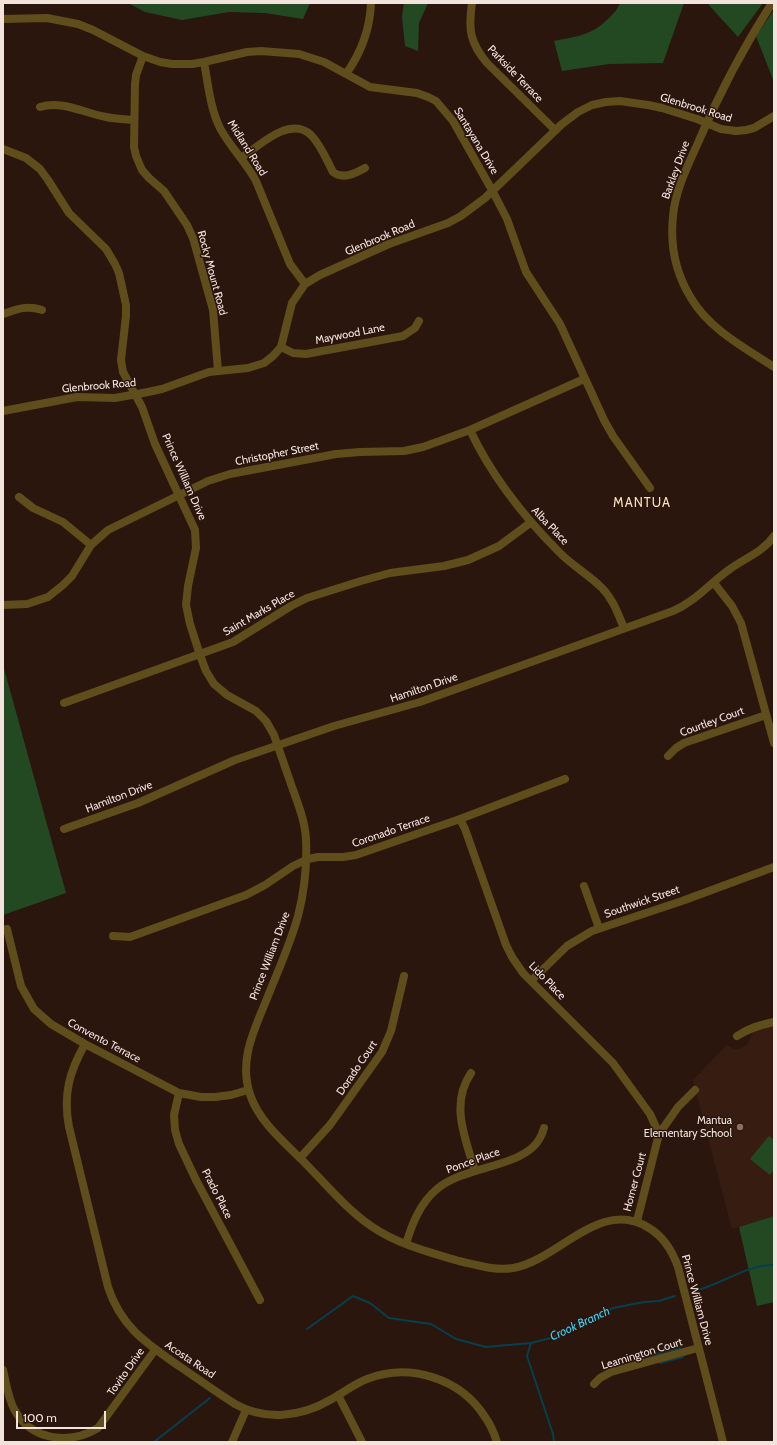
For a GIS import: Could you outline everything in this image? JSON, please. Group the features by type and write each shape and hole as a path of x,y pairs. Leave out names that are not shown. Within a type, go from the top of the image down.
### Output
{"street":[{"path":"346,74 359,53 364,39 370,18 371,3"},
{"name":"Parkside Terrace","path":"472,3 470,16 471,32 479,54 555,130"},
{"name":"Barkley Drive","path":"772,3 734,66 706,123 682,182 673,216 672,241 678,270 691,299 710,321 774,367"},
{"name":"Santayana Drive","path":"3,19 47,18 78,24 93,30 143,56 160,62 172,64 192,64 247,52 280,52 314,58 370,87 417,93 436,101 453,121 492,190 507,219 526,272 560,324 584,379 613,436 650,488"},
{"name":"Rocky Mount Road","path":"143,56 136,75 135,84 134,147 139,164 149,178 164,191 187,225 193,238 213,310 218,371"},
{"name":"Midland Road","path":"204,62 217,121 256,182 290,264 305,284"},
{"name":"Glenbrook Road","path":"3,411 77,397 103,398 135,394 162,389 201,374 248,368 264,363 281,347 292,303 305,284 389,244 454,220 485,198 555,130 586,108 596,104 612,101 662,108 721,129 742,131 754,128 774,116"},
{"path":"40,107 48,104 58,104 106,117 134,120"},
{"path":"241,158 280,131 293,128 311,135 333,172 336,174 344,176 356,173 365,168"},
{"name":"Prince William Drive","path":"3,149 26,158 40,169 69,213 101,244 112,258 119,273 126,305 121,356 123,372 146,416 156,444 193,522 197,538 186,605 190,624 200,654 206,671 214,684 227,695 253,709 268,725 304,822 306,839 305,861 302,897 298,914 248,1048 246,1074 248,1090 252,1101 262,1118 361,1219 379,1231 406,1244 433,1253 484,1267 507,1269 533,1262 598,1223 615,1220 637,1221 658,1235 667,1244 674,1255 678,1267 723,1442"},
{"path":"3,314 24,307 32,307 42,310"},
{"name":"Maywood Lane","path":"281,347 293,353 306,354 403,336 415,328 419,321"},
{"name":"Christopher Street","path":"3,605 27,604 42,600 53,593 72,576 92,545 114,527 208,481 230,474 347,453 411,450 435,444 584,379"},
{"name":"Alba Place","path":"470,430 493,473 530,522 561,554 604,590 615,607 624,628"},
{"path":"20,497 33,508 63,522 92,545"},
{"name":"Saint Marks Place","path":"64,703 233,642 291,606 307,598 390,573 444,566 468,560 499,546 530,522"},
{"name":"Hamilton Drive","path":"64,829 138,803 213,769 277,746 334,726 420,702 683,607 714,583 730,568 766,546 774,536"},
{"path":"714,583 732,606 741,623 774,743"},
{"name":"Courtley Court","path":"668,756 684,743 766,715"},
{"name":"Coronado Terrace","path":"113,936 130,937 246,895 286,870 305,861 318,857 343,857 356,855 460,819 565,779"},
{"name":"Lido Place","path":"460,819 465,829 506,945 519,968 613,1063 650,1114 659,1134"},
{"name":"Southwick Street","path":"531,981 568,946 599,928 682,901 774,867"},
{"path":"584,886 599,928"},
{"name":"Convento Terrace","path":"7,929 17,975 21,986 30,1003 47,1022 84,1044 179,1093 201,1097 214,1097 231,1095 248,1090"},
{"name":"Dorado Court","path":"300,1158 330,1125 382,1052 391,1031 404,976"},
{"path":"738,1036 753,1027 774,1022"},
{"name":"Acosta Road","path":"84,1044 76,1060 68,1086 66,1106 69,1127 110,1295 127,1324 138,1335 155,1350 222,1396 246,1410 271,1415 291,1414 312,1409 360,1382 377,1376 397,1372 418,1373 446,1382 472,1400 489,1422 497,1442"},
{"path":"471,1073 462,1088 460,1112 464,1136 475,1171"},
{"name":"Horner Court","path":"637,1221 659,1134 678,1107 695,1090"},
{"name":"Prado Place","path":"179,1093 175,1106 174,1120 179,1144 196,1180 260,1300"},
{"name":"Ponce Place","path":"406,1244 419,1211 429,1197 444,1184 475,1171 511,1159 530,1150 539,1140 544,1128"},
{"name":"Leamington Court","path":"594,1384 600,1378 611,1372 698,1348"},
{"name":"Tovito Drive","path":"3,1370 13,1407 20,1419 38,1434 50,1438 71,1441 87,1436 98,1428 155,1350"},
{"path":"338,1395 362,1442"},
{"path":"232,1442 246,1410"}],"shaded area":[{"name":"Mantua Elementary School","path":"774,1026 774,1216 732,1229 693,1080 727,1045 734,1049 740,1049 747,1045 753,1032"}],"green space":[{"path":"128,3 310,3 303,19 265,13 229,12 182,20 145,12"},
{"path":"404,3 428,3 419,23 418,51 405,46 402,17"},
{"path":"620,3 684,3 663,63 609,64 562,71 554,41 578,36 592,31 611,16"},
{"path":"707,3 763,3 738,37"},
{"path":"774,10 774,82 756,36"},
{"path":"3,665 66,893 3,915"},
{"path":"769,1136 774,1140 774,1169 770,1175 750,1159"},
{"path":"774,1216 774,1302 757,1306 739,1227"}],"waterway":[{"name":"Crook Branch","path":"695,1291 744,1271 774,1265"},
{"path":"307,1329 353,1296 370,1303 389,1318 431,1324 456,1339 486,1347 531,1343 551,1338 580,1321 595,1318 613,1308 644,1302 659,1301 675,1296"},
{"path":"531,1343 527,1356 553,1434 554,1442"},
{"path":"630,1361 680,1348"},
{"path":"660,1363 683,1357"},
{"path":"154,1442 210,1398"}],"place":[{"name":"Mantua Elementary School","path":"740,1127"}],"district":[{"name":"MANTUA","path":"642,503"}]}
